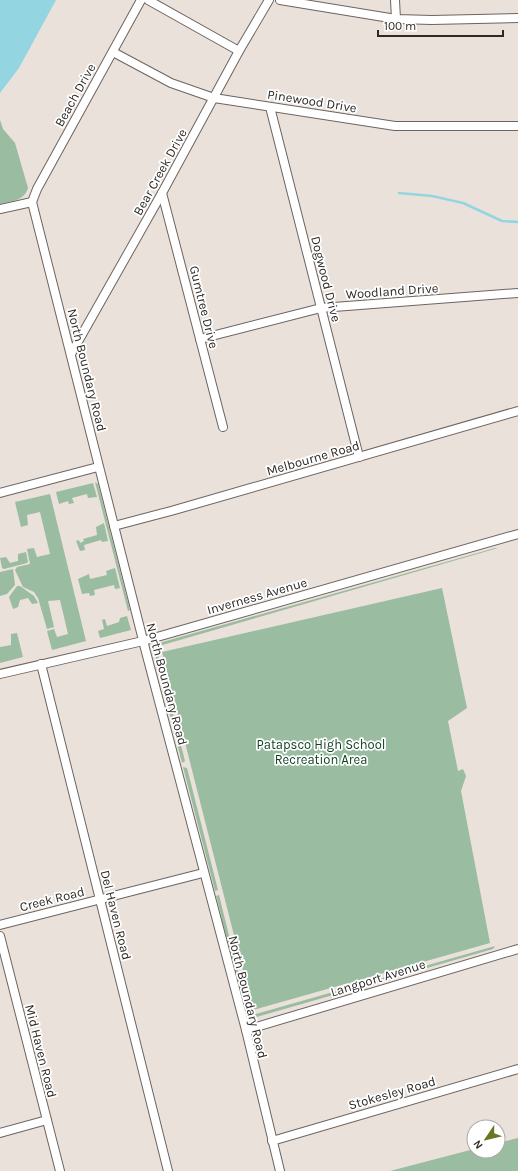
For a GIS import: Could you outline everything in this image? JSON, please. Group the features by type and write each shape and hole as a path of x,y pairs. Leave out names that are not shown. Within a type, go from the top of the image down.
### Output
{"street":[{"name":"Beach Drive","path":"32,202 37,189 141,0"},
{"path":"148,0 239,51"},
{"name":"Bear Creek Drive","path":"71,354 162,193 239,51 269,0"},
{"path":"280,0 396,19 432,20 518,18"},
{"path":"395,0 396,19"},
{"name":"Pinewood Drive","path":"113,52 171,83 214,98 395,126 518,126"},
{"name":"Dogwood Drive","path":"270,107 359,457"},
{"name":"Gumtree Drive","path":"162,193 223,428"},
{"path":"0,209 32,202"},
{"name":"North Boundary Road","path":"32,202 98,467 203,874 246,1030 280,1171"},
{"name":"Woodland Drive","path":"200,339 321,308 518,293"},
{"name":"Melbourne Road","path":"114,526 518,412"},
{"path":"0,493 98,467"},
{"name":"Inverness Avenue","path":"0,674 143,641 518,534"},
{"name":"Del Haven Road","path":"41,664 168,1171"},
{"name":"Creek Road","path":"0,925 203,874"},
{"name":"Mid Haven Road","path":"0,936 60,1171"},
{"name":"Langport Avenue","path":"246,1030 518,949"},
{"name":"Stokesley Road","path":"272,1140 518,1069"},
{"path":"0,1133 47,1120"}],"green space":[{"path":"0,120 3,129 15,143 28,188 24,196 21,198 0,204"},
{"path":"95,482 98,484 130,610 128,611"},
{"path":"93,483 97,497 88,498 87,494 72,498 74,503 69,504 68,501 59,504 56,492"},
{"path":"50,494 86,641 52,650 47,631 54,629 57,637 68,634 60,600 48,601 54,627 47,629 38,598 34,592 23,587 15,570 17,567 30,564 27,549 34,548 37,557 50,554 40,512 27,515 28,525 21,527 15,502"},
{"path":"104,523 108,541 102,542 101,540 84,545 85,550 80,551 76,541 79,540 80,543 84,541 83,539 97,535 96,527"},
{"path":"498,548 159,646 159,643"},
{"path":"26,552 27,563 4,569 2,568 0,558 6,557 10,563 18,561 18,554"},
{"path":"115,568 120,588 115,589 114,585 94,590 95,595 90,596 89,593 82,594 78,579 89,574 90,579 107,575 106,571"},
{"path":"13,569 15,585 7,594 0,596 0,572"},
{"path":"17,586 20,586 34,596 38,603 32,604 28,598 20,600 18,607 13,609 9,597"},
{"name":"Patapsco High School Recreation Area","path":"442,588 467,708 448,721 458,771 463,769 466,776 461,791 490,943 253,1010 162,652"},
{"path":"127,616 131,630 100,638 98,631 104,629 102,620 105,619 107,626 119,622 120,618"},
{"path":"17,633 23,657 0,663 0,647 11,645 11,634"},
{"path":"157,650 185,761 182,763 154,651"},
{"path":"183,767 187,768 218,890 215,891"},
{"path":"219,895 248,1012 245,1013 216,896"},
{"path":"495,946 493,949 253,1018 252,1015"},
{"path":"518,1138 518,1171 390,1171 466,1151 466,1159 506,1159 506,1141"}],"water":[{"path":"0,0 56,0 19,68 0,93"}],"waterway":[{"path":"399,193 432,196 463,203 502,221 518,222"}]}
